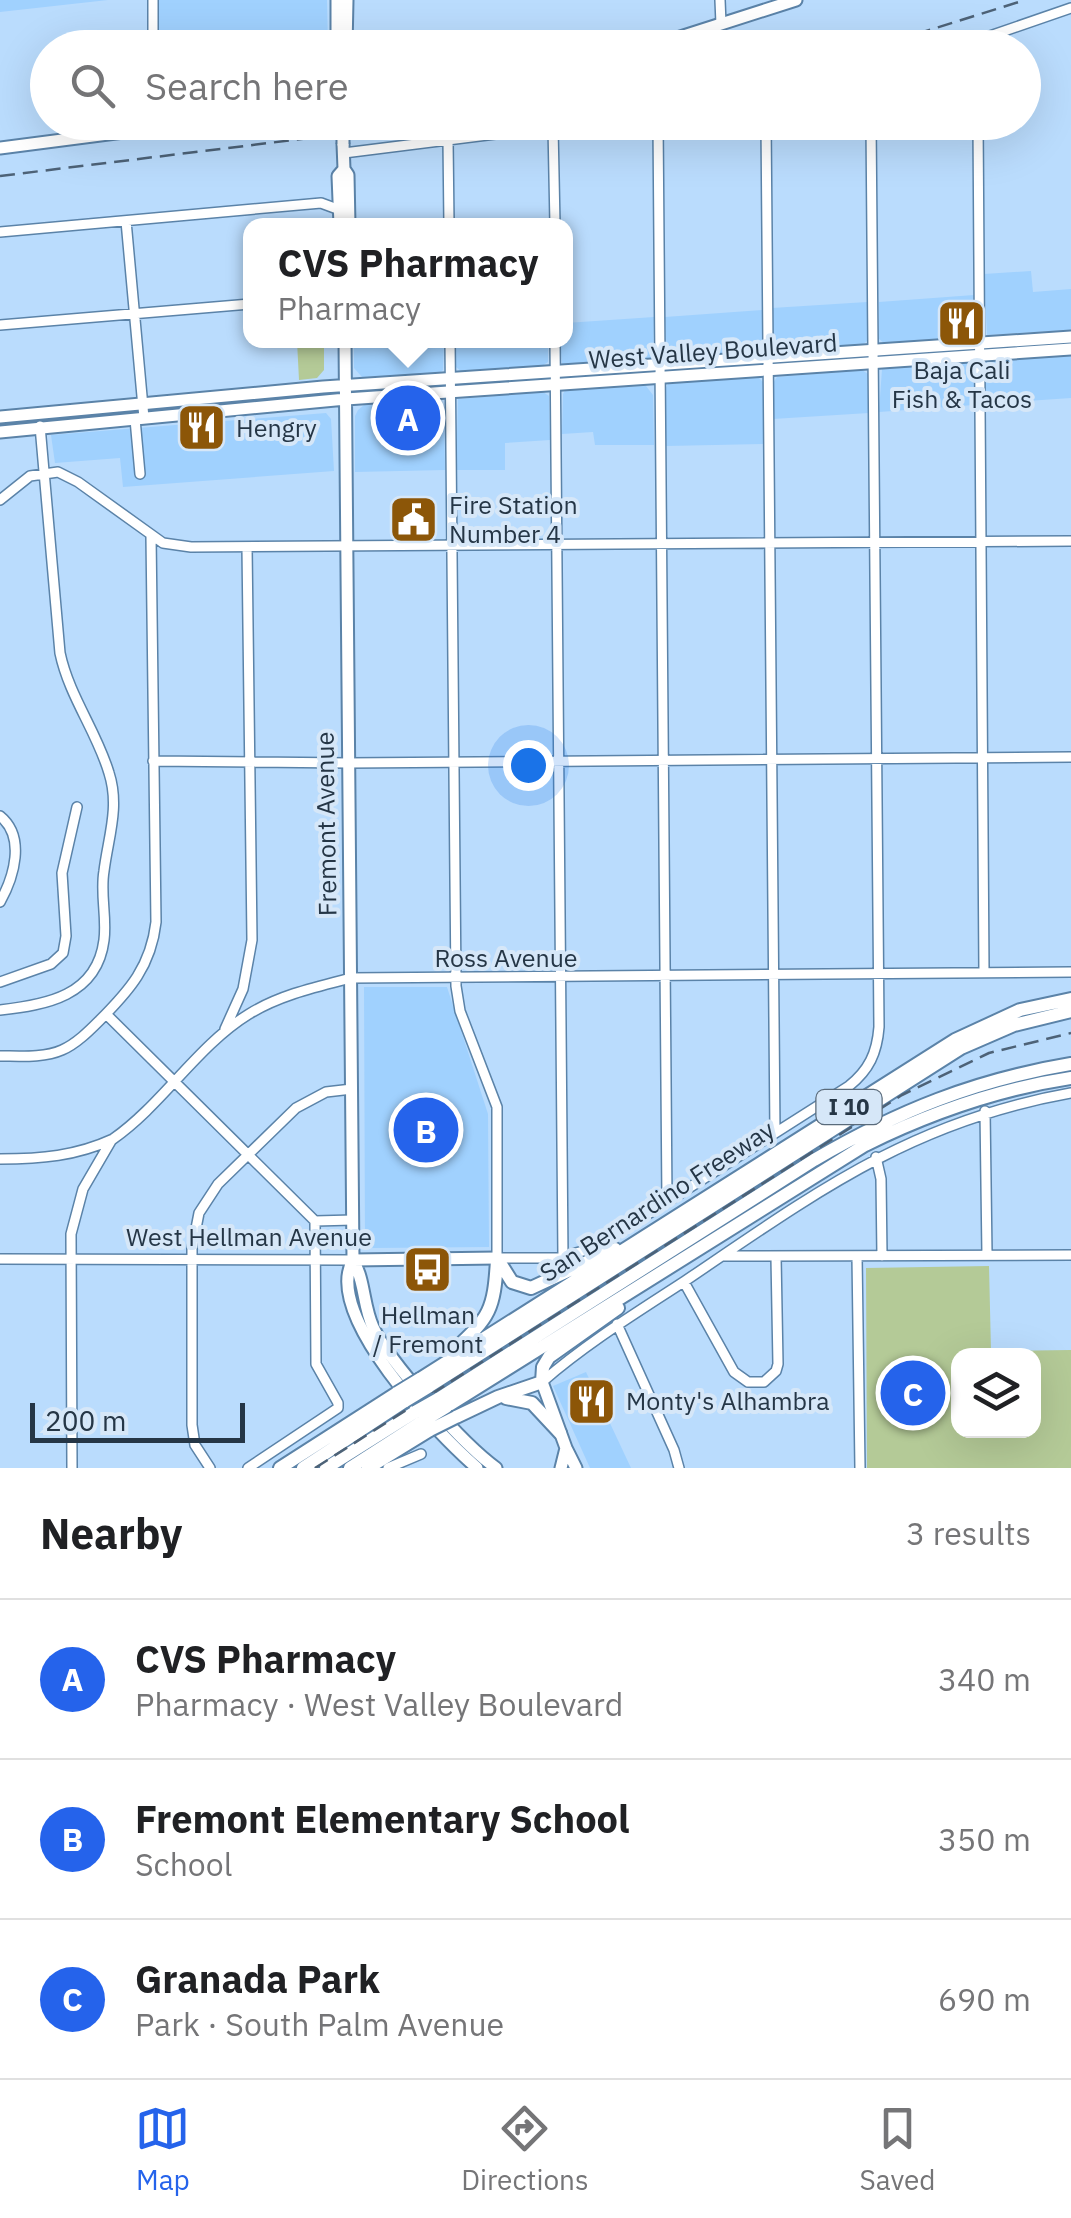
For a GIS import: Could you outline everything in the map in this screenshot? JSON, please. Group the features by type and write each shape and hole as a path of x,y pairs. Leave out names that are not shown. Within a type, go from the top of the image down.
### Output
{"highway":[{"name":"San Bernardino Freeway","path":"426,1379 956,1040 1020,1010 1071,999"},
{"path":"426,1379 962,1048 1014,1026 1071,1012"},
{"path":"447,1408 522,1344 845,1142 918,1106 979,1084 1071,1064"},
{"name":"I 10","path":"280,1468 337,1432 414,1411 447,1408 865,1145 993,1093 1071,1078"},
{"path":"949,1108 979,1084"},
{"path":"493,1399 542,1382 542,1367 549,1357 726,1232"},
{"path":"497,1258 512,1282 531,1288 592,1257 639,1240"},
{"path":"368,1468 414,1411 426,1379 488,1314 495,1298 497,1258"},
{"path":"522,1344 568,1330"},
{"path":"447,1408 511,1398 532,1403 560,1433"},
{"path":"314,1466 414,1411"},
{"name":"I 10","path":"350,1468 414,1411"},
{"path":"314,1466 337,1432"}],"main road":[{"path":"337,0 337,30"},
{"path":"346,0 346,30"},
{"path":"702,30 796,0"},
{"path":"0,148 56,140"},
{"path":"343,140 349,218"},
{"path":"340,218 338,176 344,169"},
{"name":"West Valley Boulevard","path":"979,349 1071,336"},
{"name":"Fremont Avenue","path":"345,348 353,1220 353,1260 347,1271 366,1339 404,1391 477,1468"},
{"name":"West Valley Boulevard","path":"0,417 873,355 1071,349"},
{"name":"West Valley Boulevard","path":"0,432 140,419 346,392"},
{"name":"West Hellman Avenue","path":"353,1260 497,1258"},
{"name":"Fremont Avenue","path":"353,1260 360,1271 370,1320 388,1352 474,1450 496,1468"},
{"path":"542,1382 576,1468"},
{"path":"561,1468 566,1448"}],"street":[{"path":"153,0 153,30"},
{"path":"720,0 720,24"},
{"path":"1015,30 1071,8"},
{"path":"344,148 448,140 449,218"},
{"path":"553,140 555,218"},
{"path":"658,140 667,1201"},
{"path":"766,140 775,1133"},
{"path":"450,348 456,978 460,1012 497,1112 497,1258 564,1258 623,1230 848,1086 870,1063 878,1040 872,140"},
{"path":"978,140 984,974"},
{"path":"0,232 321,204 340,210"},
{"path":"126,220 143,404 140,474"},
{"path":"0,325 243,305"},
{"path":"555,348 564,1258"},
{"path":"0,1010 39,1006 71,994 93,970 104,942 103,876 114,811 106,763 64,670 39,414"},
{"path":"0,500 30,476 58,472 78,482 150,536 174,546 1071,541"},
{"path":"0,1056 62,1050 136,983 154,943 150,536"},
{"path":"222,1035 250,965 252,940 247,547"},
{"path":"153,761 1071,757"},
{"path":"0,982 50,964 65,948 62,874 77,807"},
{"path":"0,816 12,830 15,844 12,873 0,902"},
{"name":"Ross Avenue","path":"0,1159 53,1158 90,1150 113,1139 248,1014 351,978 1071,972"},
{"path":"106,1014 315,1221 316,1364 338,1408 248,1468"},
{"path":"210,1468 193,1437 194,1227 203,1205 248,1154 305,1102 326,1092 352,1089"},
{"path":"542,1382 617,1324 876,1157 985,1112 1071,1093"},
{"path":"985,1112 987,1255"},
{"path":"72,1468 70,1259 79,1198 113,1139"},
{"path":"876,1157 881,1180 882,1256"},
{"path":"315,1221 353,1220"},
{"path":"721,1256 1071,1255"},
{"path":"684,1282 734,1372 748,1382 764,1382 778,1364 776,1256"},
{"path":"857,1256 860,1468"},
{"name":"West Hellman Avenue","path":"0,1259 353,1260"},
{"path":"617,1324 679,1468"},
{"path":"388,1468 421,1454"}],"shaded area":[{"path":"0,0 108,0 0,12"},
{"path":"158,0 327,0 328,30 158,30"},
{"path":"1031,271 1033,292 1071,289 1071,330 987,335 984,274"},
{"path":"974,295 974,332 968,338 884,343 879,339 879,302"},
{"path":"867,302 867,341 862,345 779,351 773,346 772,308"},
{"path":"762,310 762,347 757,352 676,359 667,356 665,317"},
{"path":"654,317 653,358 562,364 561,348 573,348 573,323"},
{"path":"354,348 444,348 443,370 438,374 362,377 354,368"},
{"path":"455,348 548,348 548,362 542,366 462,372 456,367"},
{"path":"1071,355 1071,398 985,404 985,366 989,361"},
{"path":"969,362 974,367 974,405 879,412 882,369"},
{"path":"862,370 868,374 869,413 773,419 773,383 777,377"},
{"path":"749,377 763,382 763,444 666,446 664,391 668,384"},
{"path":"646,386 653,395 654,445 595,445 593,432 562,434 566,389"},
{"path":"543,392 549,396 550,440 505,443 505,470 456,470 458,399"},
{"path":"439,402 444,410 445,470 355,472 358,410 364,405"},
{"path":"326,413 331,419 334,471 123,487 120,458 55,463 51,435"},
{"path":"364,987 447,987 488,1114 489,1247 373,1248 365,1240"},
{"path":"586,1372 631,1468 590,1468 553,1386"}],"green space":[{"path":"297,348 324,348 324,370 317,378 299,380"},
{"path":"989,1266 991,1348 951,1348 951,1438 1041,1438 1041,1350 1071,1350 1071,1468 867,1468 866,1268"}],"railway":[{"path":"929,30 1025,0"},
{"path":"0,176 293,140"},
{"path":"315,1468 902,1095 989,1053 1071,1033"}],"place":[{"name":"Baja Cali Fish & Tacos","path":"962,324"},
{"name":"CVS Pharmacy","path":"408,418"},
{"name":"Hengry","path":"201,428"},
{"name":"Fire Station Number 4","path":"414,519"},
{"name":"Fremont Elementary School","path":"426,1130"},
{"name":"Hellman / Fremont","path":"428,1269"},
{"name":"Granada Park","path":"913,1393"},
{"name":"Monty's Alhambra","path":"591,1401"}]}
